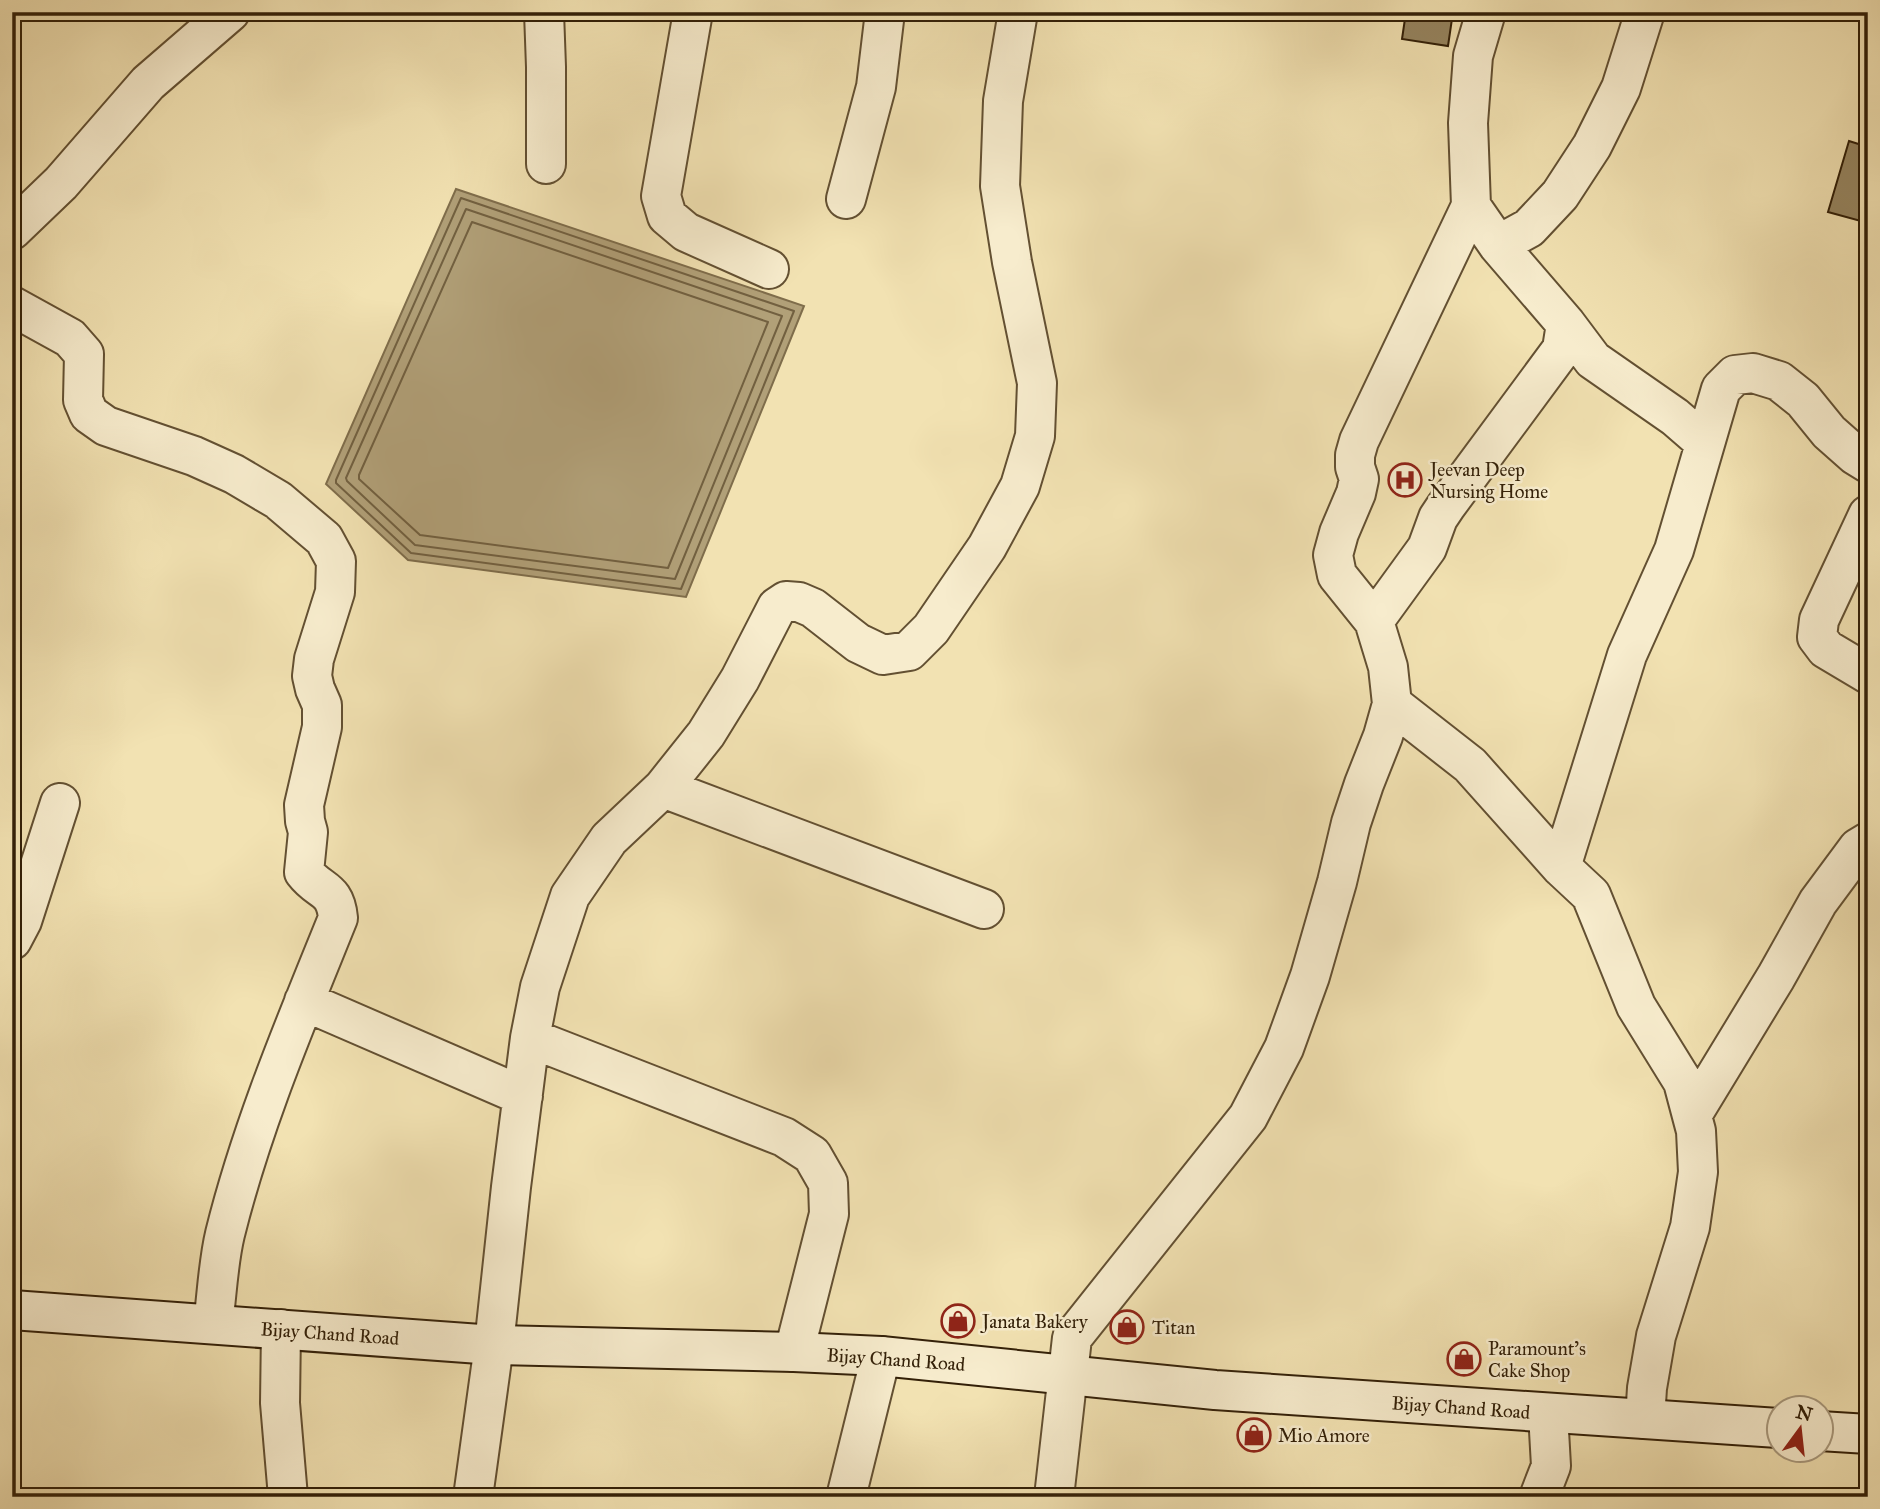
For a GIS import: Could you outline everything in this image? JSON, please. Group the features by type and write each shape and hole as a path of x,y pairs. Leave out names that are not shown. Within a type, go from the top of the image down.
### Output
{"street":[{"path":"12,230 61,183 148,83 230,12"},
{"path":"544,12 546,163"},
{"path":"693,12 661,196 667,216 686,232 769,269"},
{"path":"846,198 876,87 885,12"},
{"path":"473,1497 495,1345 510,1187 530,1038 540,987 570,896 609,839 663,788 706,734 740,679 777,607 786,601 799,602 813,608 858,643 884,655 909,651 930,629 987,547 1020,486 1035,436 1037,383 1012,262 1000,186 1003,101 1018,12"},
{"path":"1054,1497 1072,1338 1248,1117 1284,1048 1310,976 1363,784 1383,736 1392,704 1388,667 1374,621 1337,575 1333,555 1356,493 1359,479 1355,455 1359,442 1471,206 1468,123 1473,56 1486,12"},
{"path":"1499,245 1529,228 1560,195 1592,146 1621,88 1644,12"},
{"path":"1471,206 1592,360 1675,417 1705,443"},
{"path":"12,306 71,338 83,354 83,400 89,414 106,426 194,456 234,474 278,500 324,539 337,561 335,592 314,659 312,676 322,705 322,727 304,806 309,832 304,872 312,883 328,892 336,903 338,918 275,1074 248,1158 225,1237 213,1324"},
{"path":"1374,621 1427,548 1438,518 1562,349 1566,324"},
{"path":"1561,867 1627,655 1674,550 1721,389 1735,375 1754,373 1779,381 1803,400 1829,432 1868,463"},
{"path":"1868,515 1819,620 1817,637 1826,649 1868,674"},
{"path":"1392,704 1470,765 1561,867 1591,895 1636,1006 1683,1082 1696,1130 1698,1172 1690,1227 1656,1336 1645,1419"},
{"path":"663,788 984,909"},
{"path":"12,940 23,921 60,803"},
{"path":"1692,1115 1818,902 1865,839"},
{"path":"304,1001 523,1096"},
{"path":"530,1038 784,1137 812,1155 828,1183 829,1214 794,1352"},
{"name":"Bijay Chand Road","path":"12,1310 495,1345 881,1356 1215,1390 1764,1427"},
{"path":"281,1329 281,1403 288,1497"},
{"path":"846,1497 881,1356"},
{"path":"1539,1497 1551,1466 1548,1413"},
{"path":"1834,1432 1868,1434"}],"water":[{"path":"456,189 804,306 686,597 408,560 326,484"}],"building":[{"path":"1406,12 1453,12 1448,46 1402,39"},
{"path":"1849,141 1868,147 1868,223 1828,212"}],"place":[{"name":"Jeevan Deep Nursing Home","path":"1405,480"},
{"name":"Janata Bakery","path":"958,1321"},
{"name":"Titan","path":"1127,1327"},
{"name":"Paramount's Cake Shop","path":"1464,1359"},
{"name":"Mio Amore","path":"1254,1435"}]}
